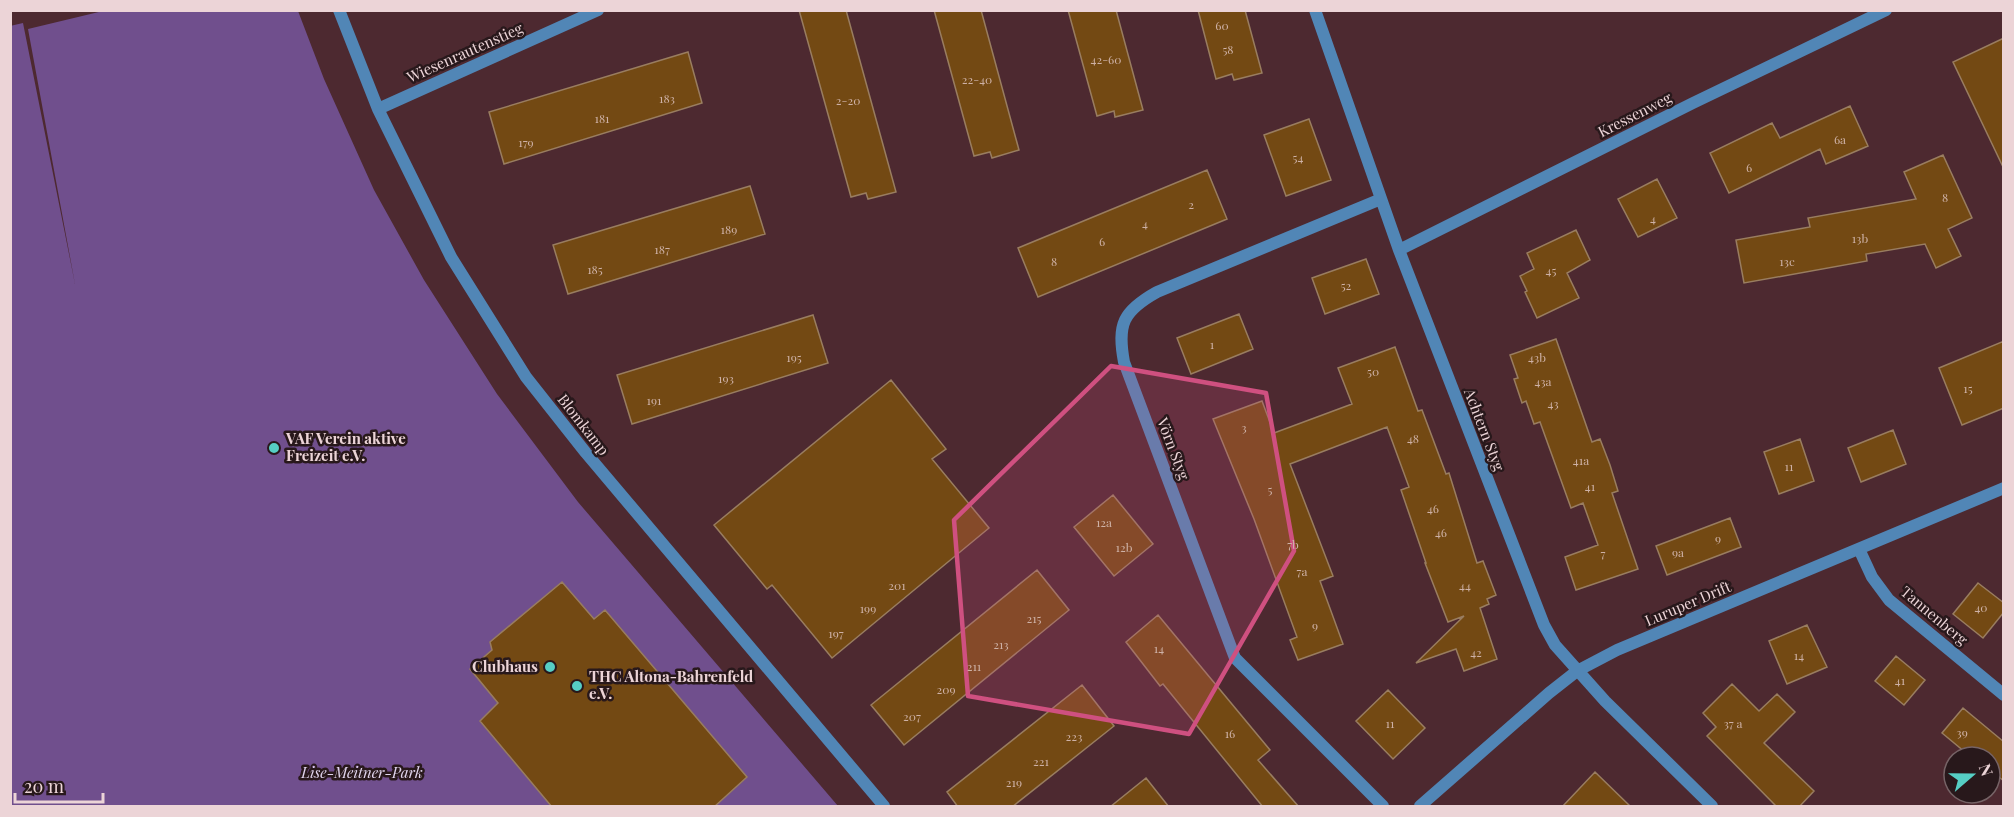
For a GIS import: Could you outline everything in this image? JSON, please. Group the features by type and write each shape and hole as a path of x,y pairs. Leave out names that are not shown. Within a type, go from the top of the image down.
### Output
{"street":[{"name":"Blomkamp","path":"339,10 378,109 450,257 526,377 593,462 884,807"},
{"name":"Wiesenrautenstieg","path":"378,109 598,10"},
{"name":"Achtern Styg","path":"1315,10 1398,250 1544,625 1555,645 1577,671 1712,807"},
{"name":"Kressenweg","path":"1398,250 1886,10"},
{"name":"Vörn Styg","path":"1381,199 1157,292 1136,303 1124,322 1120,340 1124,362 1235,658 1383,807"},
{"name":"Luruper Drift","path":"1420,807 1577,671 1617,650 2004,488"},
{"name":"Tannenberg","path":"1859,549 1872,577 1889,600 2004,695"}],"highlighted area":[{"path":"1111,366 1266,393 1294,551 1189,734 968,696 954,520"}],"green space":[{"name":"VAF Verein aktive Freizeit e.V.","path":"103,11 298,11 324,79 374,190 424,280 497,394 578,502 838,806 11,806 10,26 23,23 75,284 28,29"}],"building":[{"path":"799,10 846,10 896,192 868,199 866,193 851,197"},
{"path":"934,10 981,10 1019,150 992,158 990,152 974,156"},
{"path":"1068,10 1116,10 1143,110 1115,117 1114,111 1097,116"},
{"path":"1198,10 1245,10 1262,73 1234,80 1232,74 1216,79"},
{"path":"2004,38 2004,169 1953,62"},
{"path":"688,52 702,103 504,164 489,112"},
{"path":"1850,106 1868,146 1826,164 1820,149 1729,193 1710,153 1772,123 1780,138"},
{"path":"1309,119 1331,180 1286,196 1264,135"},
{"path":"1943,155 1972,218 1948,229 1961,256 1936,268 1925,244 1866,254 1867,261 1744,283 1736,240 1810,227 1808,218 1916,199 1904,172"},
{"path":"1207,170 1227,219 1038,297 1018,248"},
{"path":"1657,179 1677,218 1638,237 1618,199"},
{"path":"750,186 765,234 568,294 553,245"},
{"path":"1576,230 1590,260 1567,273 1579,298 1537,318 1520,276 1534,269 1527,253"},
{"path":"1366,259 1379,294 1325,314 1312,278"},
{"path":"1239,314 1253,349 1191,374 1177,338"},
{"path":"813,315 828,363 632,424 617,375"},
{"path":"1556,339 1592,442 1600,439 1610,465 1618,491 1612,493 1638,569 1576,590 1565,557 1598,545 1583,503 1571,508 1540,422 1534,424 1526,401 1522,403 1514,379 1518,378 1510,355"},
{"path":"2004,341 2004,408 1962,425 1939,368"},
{"path":"1395,347 1418,411 1422,410 1446,474 1449,473 1477,563 1483,561 1496,595 1487,599 1489,604 1480,608 1497,659 1464,671 1456,649 1416,663 1464,616 1448,622 1425,563 1401,490 1409,487 1387,427 1290,464 1333,576 1320,581 1343,644 1298,660 1290,640 1297,637 1254,519 1213,419 1262,401 1274,433 1352,404 1338,368"},
{"path":"891,380 946,449 932,459 989,528 832,658 772,585 767,589 714,525"},
{"path":"1893,430 1906,464 1861,482 1848,448"},
{"path":"1800,439 1814,481 1779,494 1764,452"},
{"path":"1113,495 1153,544 1114,576 1074,527"},
{"path":"1730,518 1741,547 1667,575 1656,546"},
{"path":"1037,570 1069,610 904,745 871,705"},
{"name":"THC Altona-Bahrenfeld e.V.","path":"562,582 594,619 605,610 747,777 714,807 552,807 480,721 498,703 470,669 492,650 490,642"},
{"path":"1978,583 2004,603 2004,612 1983,638 1953,614"},
{"path":"1158,615 1270,750 1258,760 1299,807 1263,807 1163,684 1160,686 1126,642"},
{"path":"1807,625 1827,667 1787,684 1769,641"},
{"path":"1896,656 1925,680 1904,705 1875,681"},
{"path":"1732,684 1759,711 1777,694 1795,712 1764,743 1814,791 1799,807 1777,807 1707,736 1716,727 1703,713"},
{"path":"1082,685 1114,726 1012,807 958,807 947,792"},
{"path":"1388,690 1425,728 1393,759 1356,721"},
{"path":"1963,708 2004,742 2004,781 2002,779 2002,745 1956,745 1942,733"},
{"path":"1595,772 1631,807 1562,807"},
{"path":"1146,778 1169,807 1110,807"}],"place":[{"name":"VAF Verein aktive Freizeit e.V.","path":"274,448"},
{"name":"Clubhaus","path":"550,667"},
{"name":"THC Altona-Bahrenfeld e.V.","path":"577,686"}],"park label":[{"name":"Lise-Meitner-Park","path":"362,773"}]}
